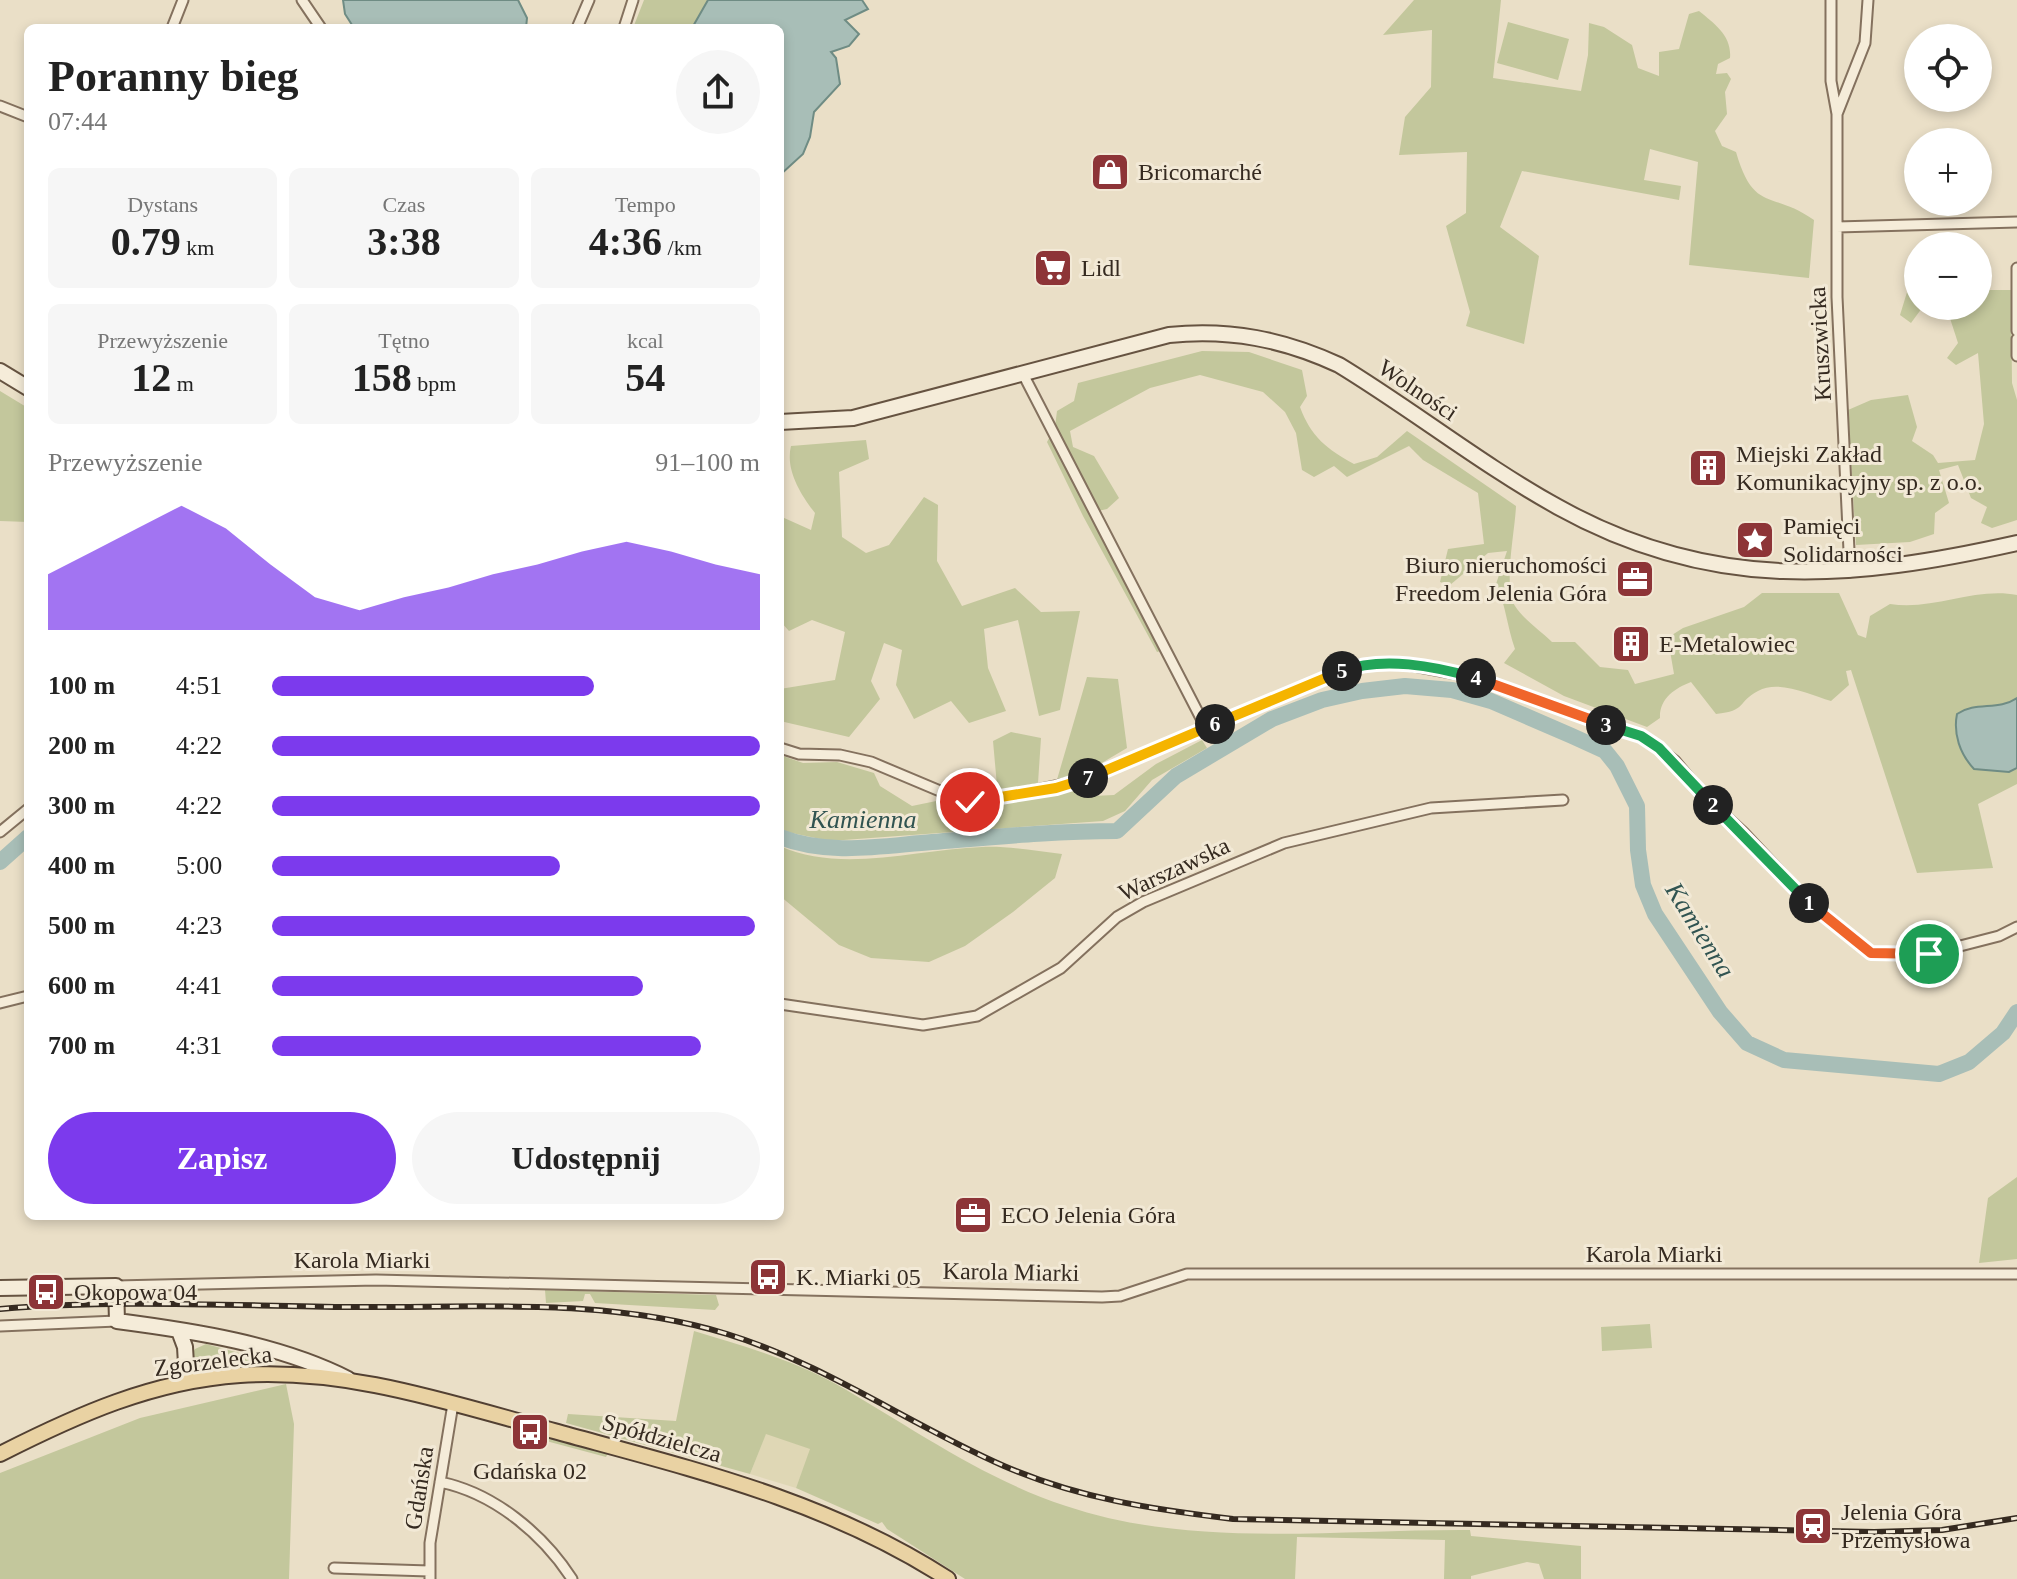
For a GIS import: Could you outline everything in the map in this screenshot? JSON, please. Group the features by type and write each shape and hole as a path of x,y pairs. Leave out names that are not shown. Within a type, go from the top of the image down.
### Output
{"main road":[{"name":"Zgorzelecka","path":"0,1454 86,1412 187,1381 237,1375 300,1374 348,1379"},
{"name":"Spółdzielcza","path":"348,1379 704,1472 806,1505 877,1536 948,1579"}],"street":[{"path":"174,24 183,0"},
{"path":"302,0 318,24"},
{"path":"579,24 589,0"},
{"path":"625,24 633,0"},
{"name":"Kruszwicka","path":"1831,0 1831,81 1837,114 1837,227 1850,572"},
{"name":"Kruszwicka","path":"1837,114 1865,43 1868,0"},
{"path":"0,106 24,115"},
{"path":"1837,227 2017,222"},
{"path":"2017,268 2017,331"},
{"name":"Wolności","path":"784,422 853,418 1169,335 1200,332 1246,334 1274,340 1339,365 1534,493 1632,541 1742,568 1850,572 1905,567 2017,543"},
{"path":"2017,339 2017,356"},
{"path":"0,371 24,381"},
{"path":"1023,374 1206,728"},
{"path":"784,749 799,754 840,755 871,762 970,802 1056,788 1083,780 1358,665 1403,664 1473,677 1641,736 1659,748 1815,909 1871,953 1929,954 1999,936 2017,927"},
{"name":"Warszawska","path":"784,1005 923,1025 977,1016 1061,968 1117,917 1143,902 1284,843 1431,808 1563,800"},
{"path":"0,832 24,812"},
{"path":"0,1003 24,997"},
{"name":"Karola Miarki","path":"0,1288 376,1280 1102,1297 1120,1296 1187,1274 2017,1274"},
{"path":"116,1286 117,1321"},
{"path":"0,1326 117,1321 179,1331 316,1364 348,1379"},
{"path":"179,1331 185,1347 187,1381"},
{"name":"Gdańska","path":"430,1575 430,1543 453,1404"},
{"path":"440,1482 492,1504 522,1523 552,1551 572,1579"},
{"path":"334,1568 430,1575"}],"shaded area":[{"path":"766,1433 811,1449 796,1488 750,1474"}],"green space":[{"path":"644,0 708,0 694,24 635,24"},
{"path":"1414,0 1501,0 1493,78 1581,91 1588,55 1589,23 1604,27 1632,45 1638,68 1659,76 1659,52 1679,49 1689,14 1699,11 1721,31 1730,50 1730,58 1718,64 1716,74 1727,73 1731,79 1725,92 1727,114 1715,131 1722,146 1736,152 1750,185 1758,193 1814,220 1809,278 1689,265 1698,162 1650,149 1644,180 1681,186 1679,200 1522,171 1500,227 1539,256 1524,344 1466,326 1470,312 1446,226 1466,213 1467,152 1399,155 1405,117 1431,87 1432,30 1383,35"},
{"path":"1508,22 1569,39 1558,80 1497,63"},
{"path":"1992,290 2011,290 2012,383 2017,400 2017,520 1992,528 1981,523 1987,507 1971,498 1958,465 1939,470 1949,503 1935,513 1934,534 1910,542 1856,545 1848,410 1871,400 1908,395 1917,427 1912,441 1933,455 1938,463 1975,460 1984,424 1978,353 1956,365 1947,358 1958,343 1951,320 1992,320"},
{"path":"1202,351 1249,352 1302,370 1307,396 1300,407 1309,426 1328,447 1354,464 1377,457 1407,431 1516,506 1510,573 1515,606 1552,642 1575,642 1600,667 1628,670 1635,684 1674,674 1669,645 1672,635 1683,628 1744,607 1762,593 1839,593 1858,635 1866,638 1870,616 1890,604 1922,604 1985,594 2017,595 2017,784 1978,804 1993,868 1917,873 1851,670 1846,671 1849,685 1831,701 1785,687 1766,688 1751,695 1733,711 1716,714 1691,682 1669,695 1662,705 1660,718 1647,727 1564,696 1504,663 1515,649 1496,584 1507,551 1488,553 1450,585 1440,582 1448,549 1484,544 1478,493 1423,460 1409,446 1347,477 1334,466 1314,477 1302,470 1296,433 1285,412 1263,392 1200,375 1150,388 1070,431 1073,447 1094,456 1119,498 1107,509 1089,513 1161,651 1157,652 1083,516 1047,442 1055,427 1057,411 1074,401 1078,383"},
{"path":"0,391 24,406 24,522 0,521"},
{"path":"866,440 869,459 839,472 842,537 866,553 889,545 924,497 938,505 937,561 962,606 1015,588 1041,612 1080,611 1060,710 1039,716 1018,620 984,629 988,668 1006,711 969,723 951,701 914,719 896,685 902,650 884,643 871,681 880,699 849,737 784,722 784,688 835,680 845,632 812,620 789,631 784,625 784,518 811,530 815,513 792,473 791,446"},
{"path":"1087,677 1118,679 1127,748 1095,767 1093,796 1114,795 1156,764 1202,740 1207,748 1152,780 1125,811 1103,821 830,841 784,830 784,756 803,763 837,762 874,773 880,786 912,806 941,800 968,822 990,822 999,808 993,741 1011,732 1041,738 1038,783 1056,783"},
{"path":"784,847 828,858 854,859 982,847 1062,854 1055,878 965,946 929,962 871,958 839,945 784,899"},
{"path":"2017,1177 2017,1259 1979,1263 1988,1198"},
{"path":"545,1290 716,1295 719,1305 715,1310 595,1303 590,1294 585,1294 583,1301 546,1303"},
{"path":"1650,1324 1652,1348 1602,1351 1601,1327"},
{"path":"694,1331 819,1375 977,1467 1066,1506 1164,1528 1215,1532 1470,1530 1471,1536 1581,1546 1581,1579 1544,1579 1539,1564 1527,1562 1471,1576 1471,1579 1444,1579 1445,1540 1297,1537 1295,1579 965,1579 887,1529 882,1522 878,1524 796,1488 810,1449 766,1434 750,1474 566,1423 568,1414 676,1421"},
{"path":"206,1344 267,1363 200,1371 191,1356 195,1349"},
{"path":"286,1384 294,1424 289,1579 0,1579 0,1473 140,1418"},
{"path":"535,1434 608,1453 606,1457 535,1438"}],"water":[{"path":"343,0 518,0 527,18 526,24 351,24 345,14"},
{"path":"708,0 862,0 868,9 845,20 859,34 849,46 831,52 836,58 840,84 814,112 810,137 803,154 784,171 784,24 694,24"},
{"path":"2017,698 2017,768 2009,772 1974,769 1959,743 1957,714"}],"waterway":[{"name":"Kamienna","path":"784,838 817,846 855,848 1117,831 1176,776 1272,719 1322,700 1362,691 1405,686 1452,690 1491,701 1605,751 1617,766 1637,806 1643,885 1655,914 1720,1012 1747,1043 1784,1060 1939,1074 1969,1062 2003,1033 2017,1012"},
{"name":"Kamienna","path":"0,862 24,841"}],"railway":[{"path":"0,1309 132,1304 493,1306 635,1314 681,1322 763,1347 833,1378 969,1450 1061,1487 1117,1501 1233,1519 1874,1532 1942,1530 2017,1518"}],"place":[{"name":"Bricomarché","path":"1110,172"},
{"name":"Lidl","path":"1053,268"},
{"name":"Miejski Zakład Komunikacyjny sp. z o.o.","path":"1708,468"},
{"name":"Pamięci Solidarności","path":"1755,540"},
{"name":"Biuro nieruchomości Freedom Jelenia Góra","path":"1635,579"},
{"name":"E-Metalowiec","path":"1631,644"},
{"name":"ECO Jelenia Góra","path":"973,1215"},
{"name":"K. Miarki 05","path":"768,1277"},
{"name":"Okopowa 04","path":"46,1292"},
{"name":"Gdańska 02","path":"530,1432"},
{"name":"Jelenia Góra Przemysłowa","path":"1813,1526"}],"route":[{"path":"970,802 1056,788 1083,780 1358,665 1403,664 1473,677 1646,739 1675,761 1706,798 1743,832 1815,909 1861,947 1871,953 1929,954"}]}
